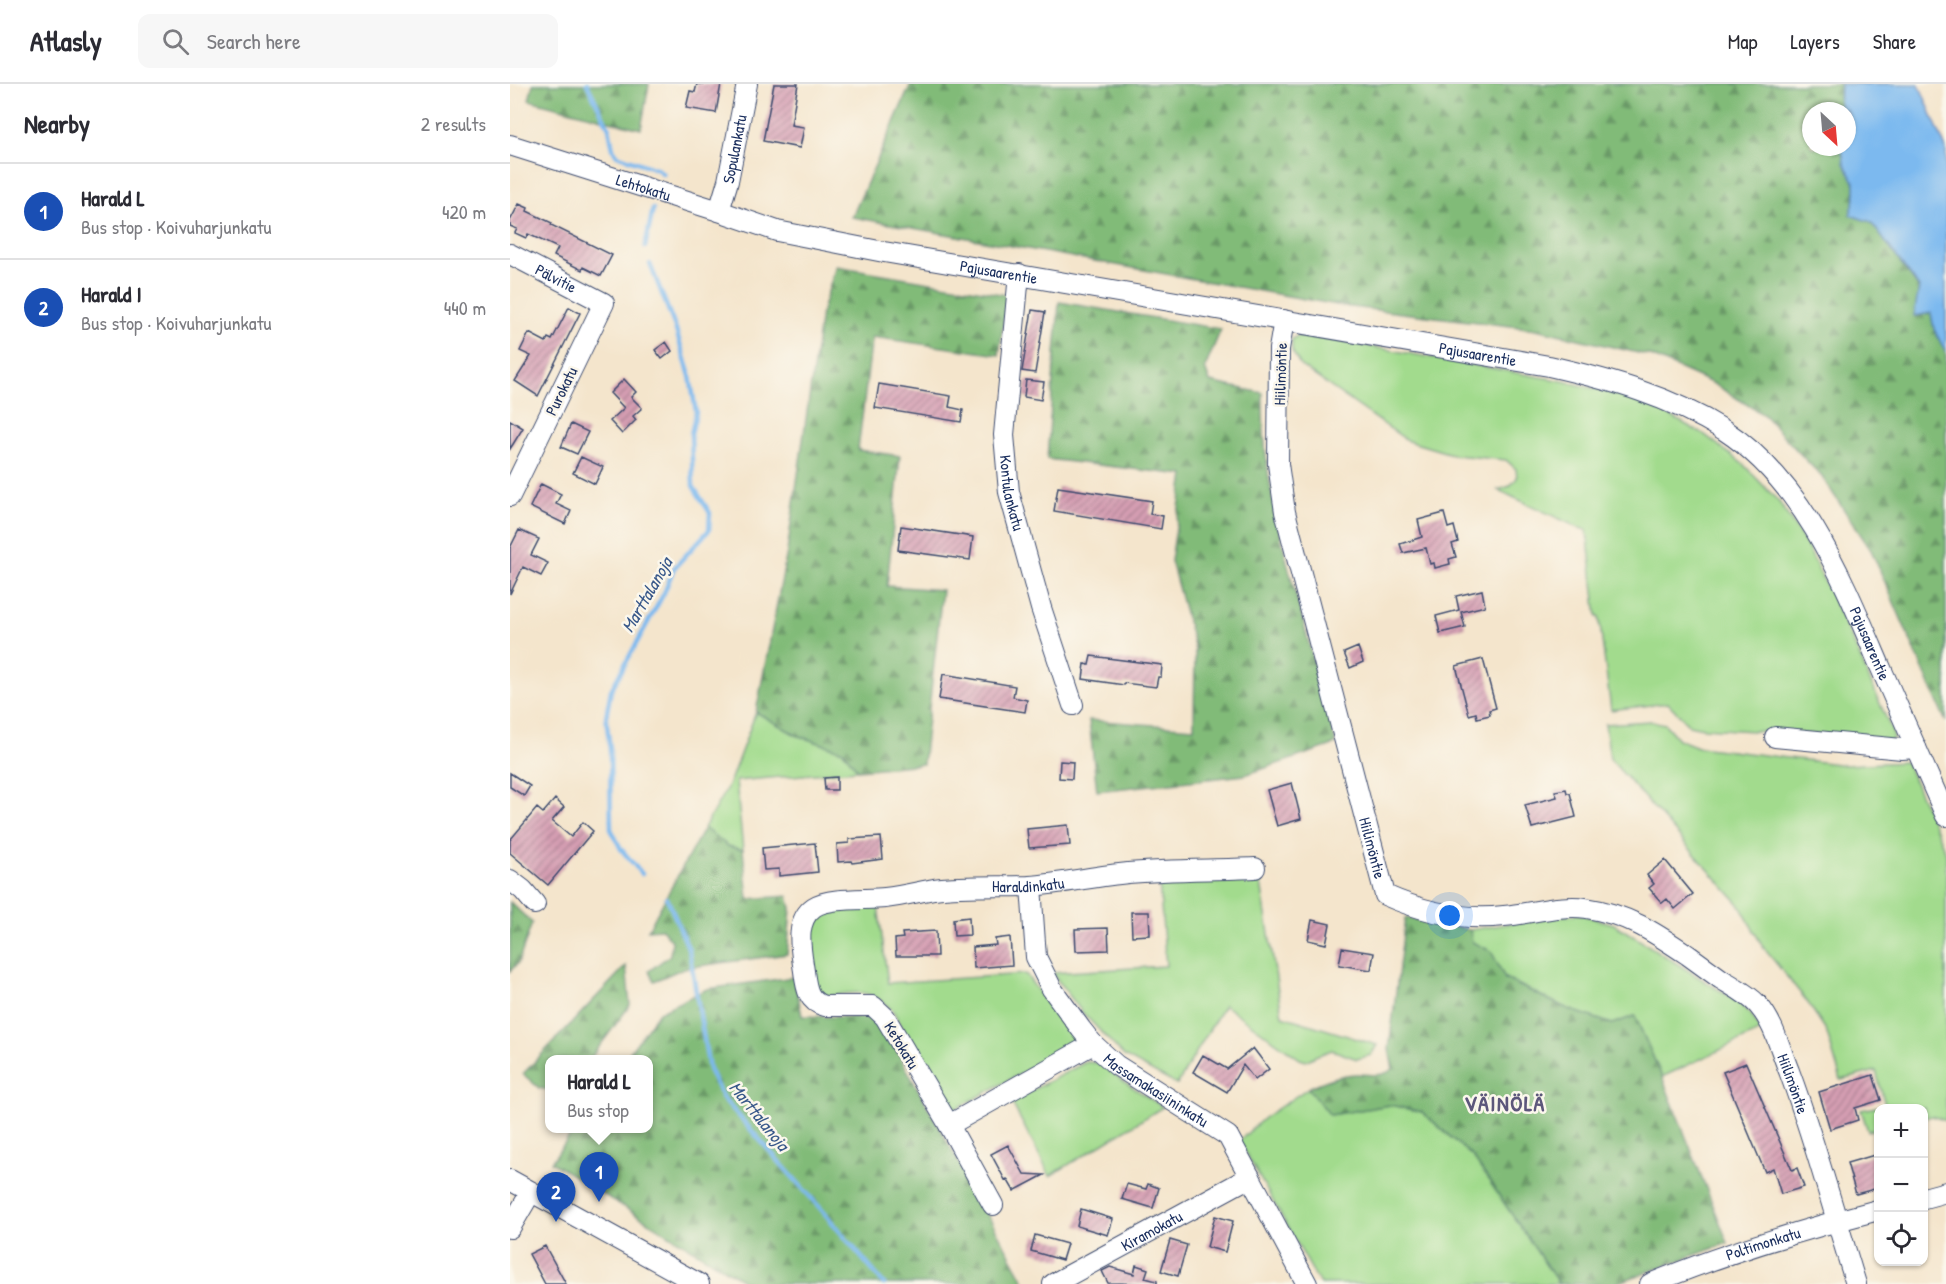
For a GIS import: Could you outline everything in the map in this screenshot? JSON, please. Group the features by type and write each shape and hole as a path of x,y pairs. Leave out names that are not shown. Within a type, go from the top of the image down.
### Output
{"street":[{"name":"Sopulankatu","path":"719,211 728,181 747,84"},
{"name":"Lehtokatu","path":"510,145 777,231"},
{"name":"Pajusaarentie","path":"777,231 884,252 1549,366 1614,381 1673,403 1724,431 1759,459 1789,491 1820,538 1848,593 1946,816"},
{"name":"Pälvitie","path":"510,254 604,303"},
{"name":"Kontulankatu","path":"1019,274 1004,435 1009,492 1041,608 1073,705"},
{"name":"Purokatu","path":"513,483 604,303"},
{"name":"Hiilimöntie","path":"1284,320 1279,349 1278,464 1285,512 1385,895 1416,908 1455,915 1503,917 1574,907 1614,915 1653,931 1749,996 1764,1012 1777,1039 1837,1221"},
{"path":"1775,737 1902,750 1916,748"},
{"name":"Haraldinkatu","path":"807,914 819,905 829,902 875,899 934,889 1031,886 1130,873 1256,868"},
{"path":"510,880 535,903"},
{"name":"Massamakasiininkatu","path":"1031,886 1034,950 1038,963 1052,989 1093,1044 1116,1065 1228,1136 1307,1284"},
{"name":"Ketokatu","path":"807,914 801,926 801,938 806,988 811,998 819,1005 866,1005 879,1010 949,1125 993,1205"},
{"path":"949,1125 1093,1044"},
{"name":"Kiramokatu","path":"1053,1284 1250,1177"},
{"path":"510,1180 699,1284"},
{"path":"510,1228 531,1192"},
{"path":"1928,1197 1946,1192"},
{"name":"Poltimonkatu","path":"1650,1284 1688,1269 1874,1211"},
{"path":"1837,1221 1856,1284"}],"green space":[{"path":"533,84 649,84 641,129 529,100"},
{"path":"911,84 1840,84 1839,102 1802,102 1802,156 1843,156 1844,163 1855,183 1855,199 1850,215 1871,222 1919,288 1915,316 1931,313 1934,329 1946,353 1946,722 1871,550 1822,477 1764,415 1714,384 1651,356 1536,329 1343,306 852,217"},
{"path":"836,266 1007,295 999,355 872,337 858,450 900,456 887,586 942,590 923,764 858,770 843,751 796,735 756,712 787,552 821,314"},
{"path":"1059,302 1221,329 1205,368 1210,382 1263,393 1268,473 1278,525 1336,744 1245,775 1097,791 1089,720 1194,728 1195,649 1171,561 1184,475 1047,459"},
{"path":"1301,334 1563,381 1620,395 1661,411 1705,435 1744,465 1779,502 1806,544 1852,639 1894,736 1891,741 1703,728 1689,725 1668,703 1611,710 1587,530 1498,490 1510,486 1517,478 1516,469 1506,460 1455,455 1408,441 1301,366 1292,351 1292,339"},
{"path":"756,712 796,735 843,751 858,770 736,781 743,850 728,846 704,828 729,784"},
{"path":"1651,721 1665,724 1678,739 1698,747 1846,765 1906,762 1946,853 1946,1121 1932,1116 1928,1117 1928,1104 1885,1104 1876,1071 1841,1080 1826,1030 1806,1000 1763,947 1739,904 1610,759 1605,724"},
{"path":"704,828 728,846 743,850 748,899 788,896 791,908 787,954 684,968 654,981 649,971 670,955 672,941 662,929 648,930"},
{"path":"1260,877 1282,1016 1377,1045 1371,1055 1357,1059 1332,1050 1306,1061 1300,1059 1224,1005 1177,1085 1124,1056 1082,1012 1052,973 1166,966 1159,882"},
{"path":"510,902 532,923 518,963 510,971"},
{"path":"878,906 888,983 1026,974 1069,1030 1074,1039 1068,1048 954,1110 946,1106 893,1011 885,1003 863,993 827,996 817,989 807,929 818,913 836,907"},
{"path":"1579,914 1614,924 1735,1000 1751,1014 1761,1031 1662,1077 1635,1016 1612,1024 1568,1009 1505,978 1491,951 1472,942 1470,930"},
{"path":"1405,918 1437,922 1470,930 1472,942 1491,951 1505,979 1568,1009 1612,1024 1635,1016 1662,1077 1728,1243 1614,1284 1559,1284 1473,1157 1422,1112 1390,1105 1330,1115 1308,1088 1343,1076 1379,1075 1393,1069 1389,1049"},
{"path":"626,966 630,1005 593,1055 545,1055 545,1089 539,1088 523,1074"},
{"path":"794,977 802,1016 870,1018 889,1037 1026,1284 749,1284 551,1162 572,1133 653,1133 653,1055 628,1055 659,1012 707,989"},
{"path":"1086,1062 1099,1063 1163,1107 1050,1176 1011,1101"},
{"path":"1308,1088 1330,1115 1390,1105 1422,1112 1473,1157 1559,1284 1320,1284 1239,1141 1264,1118"},
{"path":"1874,1107 1874,1130 1868,1131 1861,1110"}],"water":[{"path":"1840,84 1919,84 1946,149 1946,353 1934,329 1931,313 1914,316 1919,287 1871,222 1850,215 1855,199 1855,183 1844,163 1843,156 1856,156 1856,102 1839,102"}],"building":[{"path":"697,84 721,84 716,113 686,108 690,91 695,92"},
{"path":"774,84 798,84 791,125 804,127 800,148 763,141"},
{"path":"519,204 528,208 527,211 552,223 551,225 612,255 601,276 583,267 582,270 554,256 558,248 528,234 526,238 515,233 517,229 510,226 510,221"},
{"path":"569,307 580,313 538,396 515,381 531,356 520,351 529,333 546,342 548,338 552,340"},
{"path":"1032,310 1045,312 1035,373 1022,371"},
{"path":"666,342 672,351 662,359 655,350"},
{"path":"624,379 636,392 631,397 642,408 633,416 636,420 622,434 610,421 624,408 610,393"},
{"path":"1026,380 1044,382 1041,400 1024,397"},
{"path":"879,384 951,396 949,407 963,410 961,422 875,408"},
{"path":"510,420 523,428 510,449"},
{"path":"571,424 588,432 577,454 561,447"},
{"path":"581,457 603,467 595,484 573,473"},
{"path":"541,484 561,494 556,504 571,511 565,524 530,507"},
{"path":"1058,487 1152,501 1150,514 1163,516 1161,529 1054,511"},
{"path":"1444,513 1448,528 1454,526 1458,542 1452,544 1456,557 1449,559 1450,564 1435,568 1434,563 1430,564 1426,548 1403,553 1400,544 1422,537 1418,520"},
{"path":"901,526 973,537 970,560 898,550"},
{"path":"519,530 539,539 531,555 548,563 541,576 523,567 510,594 510,548"},
{"path":"1482,590 1485,606 1461,612 1465,627 1440,633 1436,616 1459,610 1456,596"},
{"path":"1358,647 1363,662 1350,668 1344,653"},
{"path":"1091,656 1162,665 1161,677 1158,677 1156,687 1083,679 1085,664 1089,665"},
{"path":"1483,659 1496,708 1489,710 1490,715 1477,718 1476,713 1469,715 1456,666"},
{"path":"943,674 1015,686 1013,697 1027,700 1025,712 939,699"},
{"path":"1060,761 1073,762 1072,779 1059,778"},
{"path":"510,773 530,786 524,796 510,787"},
{"path":"837,777 837,790 825,790 824,778"},
{"path":"1292,783 1301,819 1277,826 1267,790"},
{"path":"1566,789 1567,793 1570,793 1576,817 1532,828 1525,805 1557,797 1555,791"},
{"path":"555,799 564,807 552,821 571,837 583,822 593,831 548,885 510,853 510,840 537,808 543,813"},
{"path":"1068,825 1070,845 1029,848 1027,829"},
{"path":"881,837 883,859 852,863 851,861 838,862 837,844 849,843 849,839"},
{"path":"815,843 818,872 779,876 779,869 764,870 762,848"},
{"path":"1665,860 1693,894 1675,909 1667,899 1662,903 1649,888 1654,884 1647,875"},
{"path":"1131,912 1149,912 1150,935 1132,936"},
{"path":"969,917 970,935 954,936 953,919"},
{"path":"1312,920 1330,924 1326,944 1308,940"},
{"path":"1108,928 1109,950 1076,951 1075,929"},
{"path":"936,931 937,956 896,956 895,939 903,938 902,933"},
{"path":"1010,937 1012,965 974,968 973,947 996,945 995,939"},
{"path":"1342,948 1374,953 1371,970 1339,965"},
{"path":"1253,1048 1269,1069 1255,1080 1243,1065 1227,1092 1193,1072 1203,1055 1227,1069"},
{"path":"1746,1063 1792,1170 1797,1168 1804,1187 1781,1194 1773,1168 1765,1172 1723,1072"},
{"path":"1873,1075 1881,1100 1855,1108 1858,1120 1830,1129 1819,1092"},
{"path":"1008,1145 1024,1174 1044,1175 1014,1191 1007,1179 1005,1180 991,1154"},
{"path":"1874,1155 1874,1189 1856,1194 1847,1163"},
{"path":"1127,1184 1146,1189 1148,1184 1159,1188 1153,1208 1122,1199"},
{"path":"1081,1209 1113,1219 1108,1235 1077,1226"},
{"path":"1215,1216 1233,1221 1225,1252 1207,1247"},
{"path":"1035,1235 1067,1244 1062,1260 1031,1251"},
{"path":"1170,1240 1187,1245 1178,1276 1161,1271"},
{"path":"545,1246 566,1284 545,1284 529,1254"},
{"path":"1136,1265 1148,1269 1145,1278 1157,1281 1157,1284 1108,1283 1102,1271 1110,1267 1134,1274"}],"waterway":[{"name":"Marttalanoja","path":"587,84 609,128 613,149 617,155 659,170 663,174"},
{"name":"Marttalanoja","path":"645,247 653,209"},
{"name":"Marttalanoja","path":"642,874 621,849 611,829 610,749 606,717 611,690 664,593 674,568 709,530 710,513 693,486 691,434 696,412 690,376 675,327 650,264"},
{"name":"Marttalanoja","path":"667,898 689,950 709,1069 722,1097 884,1284"}],"place":[{"name":"Harald L","path":"599,1202"},
{"name":"Harald I","path":"556,1222"}],"district":[{"name":"VÄINÖLÄ","path":"1505,1103"}]}
